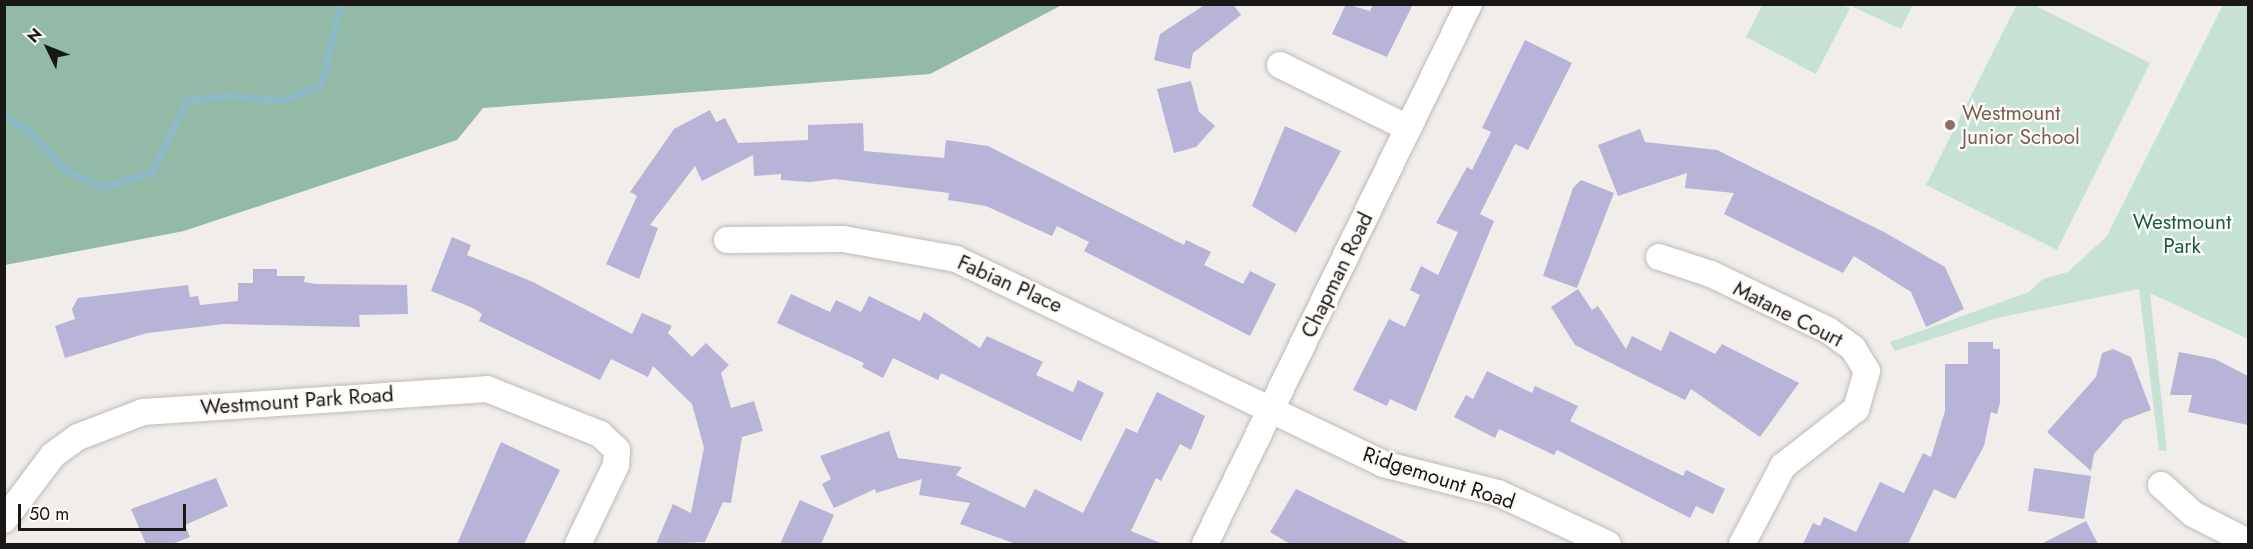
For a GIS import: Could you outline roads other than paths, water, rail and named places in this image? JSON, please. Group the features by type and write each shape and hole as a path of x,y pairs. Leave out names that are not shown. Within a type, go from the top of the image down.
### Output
{"street":[{"name":"Chapman Road","path":"1205,544 1469,4"},
{"path":"1280,64 1408,128"},
{"name":"Fabian Place","path":"727,240 843,240 956,259 1272,409"},
{"name":"Matane Court","path":"1659,257 1711,274 1828,330 1853,348 1867,371 1856,409 1784,466 1742,544"},
{"name":"Westmount Park Road","path":"4,520 52,455 107,423 142,412 487,389 591,430 616,450 616,465 578,544"},
{"name":"Ridgemount Road","path":"1272,409 1383,464 1498,493 1608,544"},
{"path":"2161,485 2193,514 2248,542"}],"waterway":[{"path":"4,116 25,128 67,171 104,187 152,172 186,101 226,95 279,101 321,85 340,4"}],"place":[{"name":"Westmount Junior School","path":"1950,125"}],"park label":[{"name":"Westmount Park","path":"2182,234"}]}
